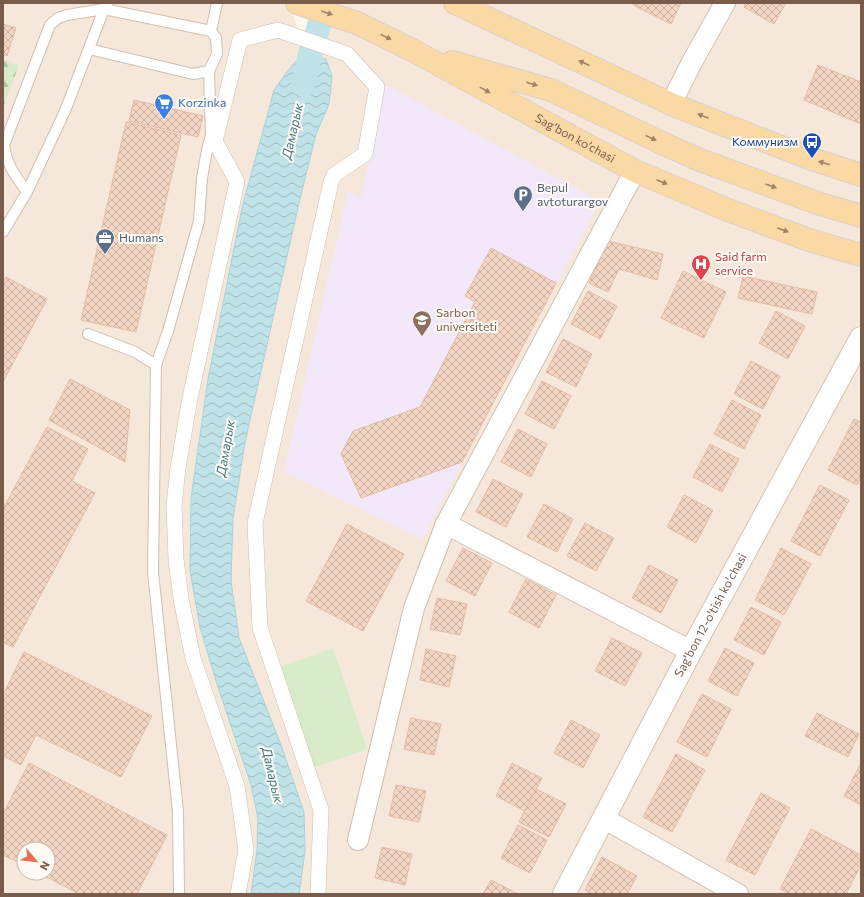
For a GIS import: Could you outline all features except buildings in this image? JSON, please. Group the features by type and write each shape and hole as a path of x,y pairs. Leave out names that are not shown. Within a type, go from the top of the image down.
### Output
{"main road":[{"name":"Sag’bon ko’chasi","path":"297,3 357,23 414,51 635,171 728,210 779,229 809,240 861,255"},
{"path":"455,3 671,104 812,159 861,175"},
{"path":"414,51 552,90 700,160 820,204 861,216"},
{"name":"Sag'bon 12-o'tish ko'chasi","path":"564,894 691,651 861,338"}],"street":[{"path":"671,104 692,62 725,3"},
{"path":"238,894 246,850 237,786 193,658 181,599 176,559 174,505 178,468 190,398 237,182 215,141 240,40 278,30 347,54 377,87 365,154 334,174 255,523 260,628 321,810 318,894"},
{"path":"358,840 414,608 446,524 635,171"},
{"path":"446,524 691,651"},
{"path":"603,818 738,894"}],"lane":[{"path":"211,31 217,3"},
{"path":"3,232 26,192 65,111 106,6"},
{"path":"26,192 11,169 6,157 4,145 50,26 58,18 106,6 211,31 216,38 217,54 209,71 211,135 206,150 202,178 199,221 168,331 156,365 153,572 178,812 179,894"},
{"path":"89,49 193,74 209,71"},
{"path":"88,334 135,352 156,365"}],"shaded area":[{"path":"3,3 288,3 309,58 217,564 276,894 3,894"},
{"path":"334,3 861,3 861,894 277,894 219,564 314,59"},
{"name":"Sarbon universiteti","path":"386,85 600,201 422,539 284,472 348,191 361,198"}],"green space":[{"path":"3,59 19,65 3,108"},
{"path":"333,648 367,749 314,768 279,667"}],"water":[{"path":"304,52 326,59 332,76 329,104 316,134 245,442 233,518 231,581 239,638 281,745 304,812 305,851 299,894 251,894 257,850 258,818 251,785 216,681 200,627 190,571 191,498 208,379 242,208 274,90"}],"waterway":[{"name":"Дамарык","path":"303,85 309,58 326,3"}],"place":[{"name":"Korzinka","path":"164,120"},
{"name":"Коммунизм","path":"812,159"},
{"name":"Bepul avtoturargov","path":"523,212"},
{"name":"Humans","path":"105,255"},
{"name":"Said farm service","path":"701,281"},
{"name":"Sarbon universiteti","path":"422,337"}]}
